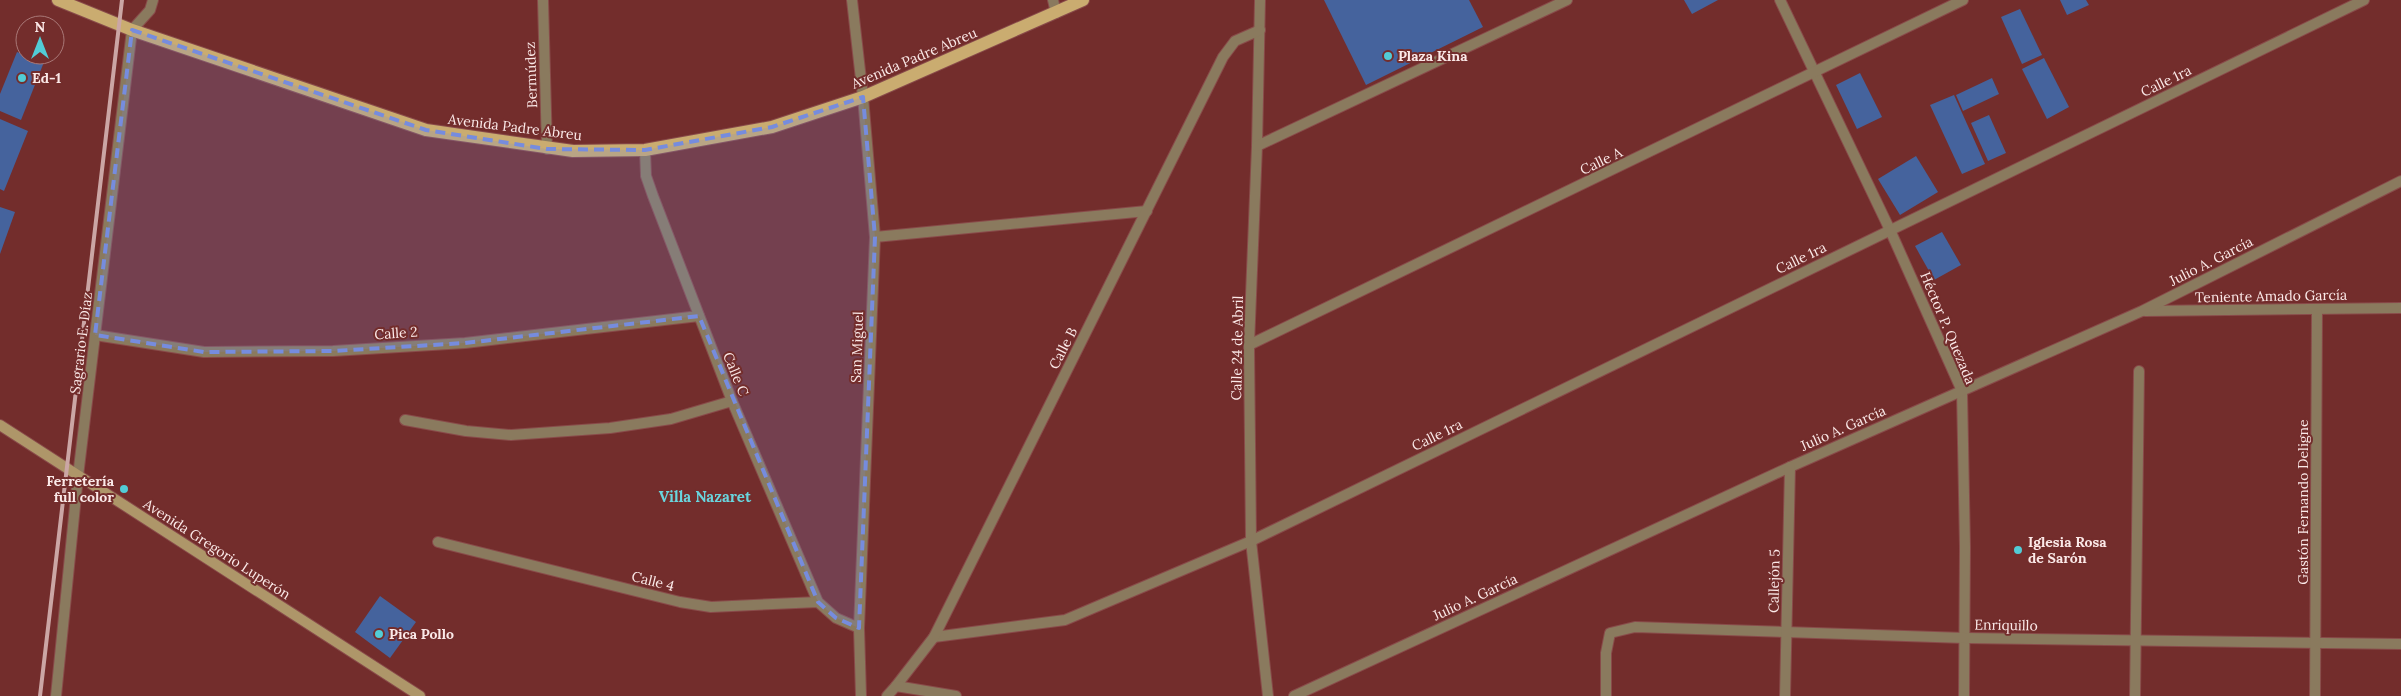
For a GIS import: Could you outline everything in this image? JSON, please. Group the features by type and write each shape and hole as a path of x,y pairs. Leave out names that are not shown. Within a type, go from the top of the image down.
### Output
{"main road":[{"name":"Avenida Padre Abreu","path":"58,0 132,30 426,130 547,149 573,151 645,150 772,127 863,97 1054,6 1083,0"},
{"name":"Avenida Gregorio Luperón","path":"0,425 420,696"}],"street":[{"path":"132,30 150,10 153,0"},
{"name":"Bermúdez","path":"542,0 547,149"},
{"name":"San Miguel","path":"852,0 863,97 875,237 859,628 861,696"},
{"name":"Calle 24 de Abril","path":"1260,0 1257,146 1249,345 1251,541 1268,696"},
{"path":"1257,146 1567,0"},
{"name":"Héctor P. Quezada","path":"1780,0 1890,230 1962,391 1964,696"},
{"name":"Calle A","path":"1249,345 1816,73 1963,0"},
{"name":"Calle 1ra","path":"934,636 1065,620 1251,541 2364,0"},
{"name":"Sagrario E. Díaz","path":"58,695 78,476 132,30"},
{"name":"Calle B","path":"896,686 934,636 1223,57 1235,41 1260,30"},
{"name":"Calle C","path":"645,150 646,176 699,316 732,401 818,602"},
{"name":"Julio A. García","path":"1294,696 1790,467 2142,311 2401,181"},
{"path":"875,237 1147,211"},
{"name":"Teniente Amado García","path":"2142,311 2401,308"},
{"name":"Gastón Fernando Deligne","path":"2315,696 2317,309"},
{"name":"Calle 2","path":"96,335 204,352 333,351 465,343 699,316"},
{"path":"2135,696 2139,371"},
{"path":"405,420 466,431 511,435 610,428 662,420 732,401"},
{"name":"Callejón 5","path":"1785,696 1790,467"},
{"name":"Calle 4","path":"438,542 680,602 711,607 818,602"},
{"path":"818,602 836,618 859,628"},
{"name":"Enriquillo","path":"1606,696 1606,653 1610,633 1635,627 1965,638 2401,644"},
{"path":"887,696 896,686 956,696"}],"highlighted area":[{"path":"132,30 426,130 547,149 645,150 772,127 863,97 875,237 859,628 836,618 818,602 699,316 465,343 333,351 204,352 95,335"}],"building":[{"name":"Plaza Kina","path":"1324,0 1469,0 1483,27 1366,85"},
{"path":"1684,0 1718,0 1692,14"},
{"path":"2060,0 2086,0 2089,5 2067,15"},
{"path":"2020,9 2042,55 2022,64 2001,17"},
{"name":"Ed-1","path":"15,57 15,65 43,65 21,120 0,111 0,94"},
{"path":"2044,58 2069,107 2047,119 2022,69"},
{"path":"1860,73 1882,117 1857,129 1836,85"},
{"path":"1992,78 1999,94 1963,111 1956,95"},
{"path":"1954,95 1985,164 1962,174 1930,105"},
{"path":"1989,115 2006,153 1988,161 1971,123"},
{"path":"0,119 28,131 4,191 0,189"},
{"path":"1916,156 1938,192 1900,215 1878,179"},
{"path":"0,207 15,212 0,254"},
{"path":"1942,232 1961,265 1934,280 1915,246"},
{"path":"380,596 416,622 390,658 355,632"}],"railway":[{"path":"40,696 122,0"}],"place":[{"name":"Plaza Kina","path":"1388,56"},
{"name":"Ed-1","path":"22,78"},
{"name":"Ferretería full color","path":"124,489"},
{"name":"Iglesia Rosa de Sarón","path":"2018,550"},
{"name":"Pica Pollo","path":"379,634"}],"district":[{"name":"Villa Nazaret","path":"705,496"}]}
